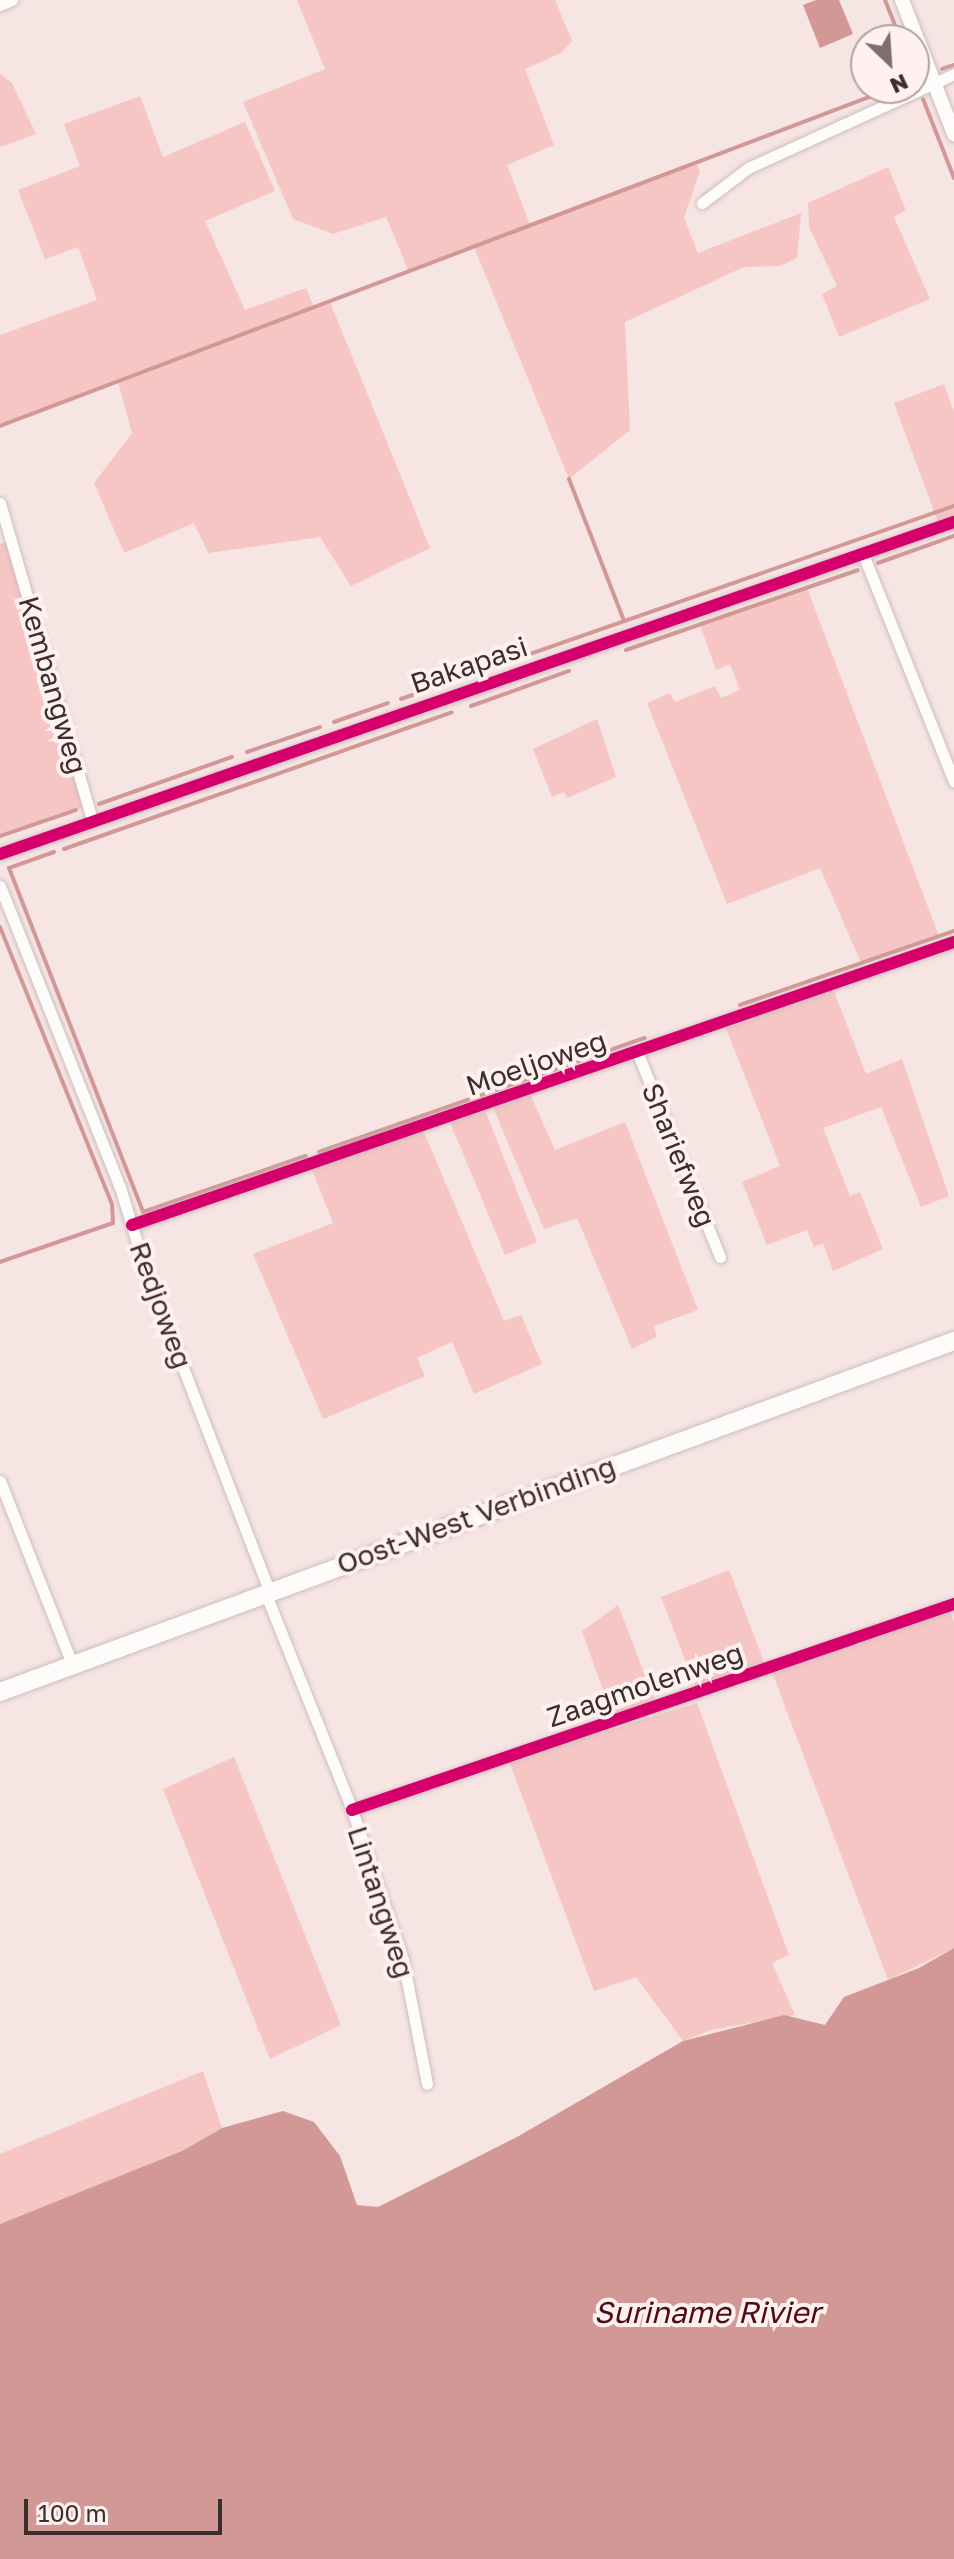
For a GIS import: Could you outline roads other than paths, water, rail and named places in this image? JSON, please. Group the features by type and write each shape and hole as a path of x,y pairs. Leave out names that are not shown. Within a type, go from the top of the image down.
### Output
{"main road":[{"name":"Oost-West Verbinding","path":"0,1692 267,1591 954,1341"}],"street":[{"path":"0,5 12,0"},
{"path":"902,0 954,134"},
{"path":"702,203 748,168 954,74"},
{"name":"Kembangweg","path":"0,503 92,820"},
{"name":"Bakapasi","path":"0,854 954,522"},
{"path":"863,554 954,782"},
{"name":"Redjoweg","path":"0,886 132,1225 267,1591"},
{"name":"Moeljoweg","path":"132,1225 638,1054 954,942"},
{"name":"Shariefweg","path":"638,1054 720,1257"},
{"path":"0,1481 72,1664"},
{"name":"Lintangweg","path":"267,1591 352,1810 403,1960 427,2084"},
{"name":"Zaagmolenweg","path":"352,1810 954,1604"}],"water":[{"path":"816,0 839,0 850,27 850,35 820,48 803,5"},
{"name":"Suriname Rivier","path":"954,1948 954,2559 0,2559 0,2224 182,2151 222,2128 283,2111 314,2122 340,2156 357,2205 378,2207 517,2137 683,2041 784,2015 825,2025 844,1997 919,1968"}],"waterway":[{"path":"885,0 895,24"},
{"path":"942,69 954,65"},
{"path":"0,426 851,104"},
{"path":"925,104 954,178"},
{"path":"569,479 624,621"},
{"path":"401,699 954,506"},
{"path":"878,563 954,536"},
{"path":"626,650 858,570"},
{"path":"471,706 569,671"},
{"path":"334,722 388,703"},
{"path":"64,849 452,712"},
{"path":"247,752 320,727"},
{"path":"99,804 232,757"},
{"path":"0,836 76,810"},
{"path":"54,852 9,868 143,1212 306,1156"},
{"path":"0,927 112,1204 113,1223 0,1262"},
{"path":"740,1005 954,931"},
{"path":"319,1152 645,1038"}]}
